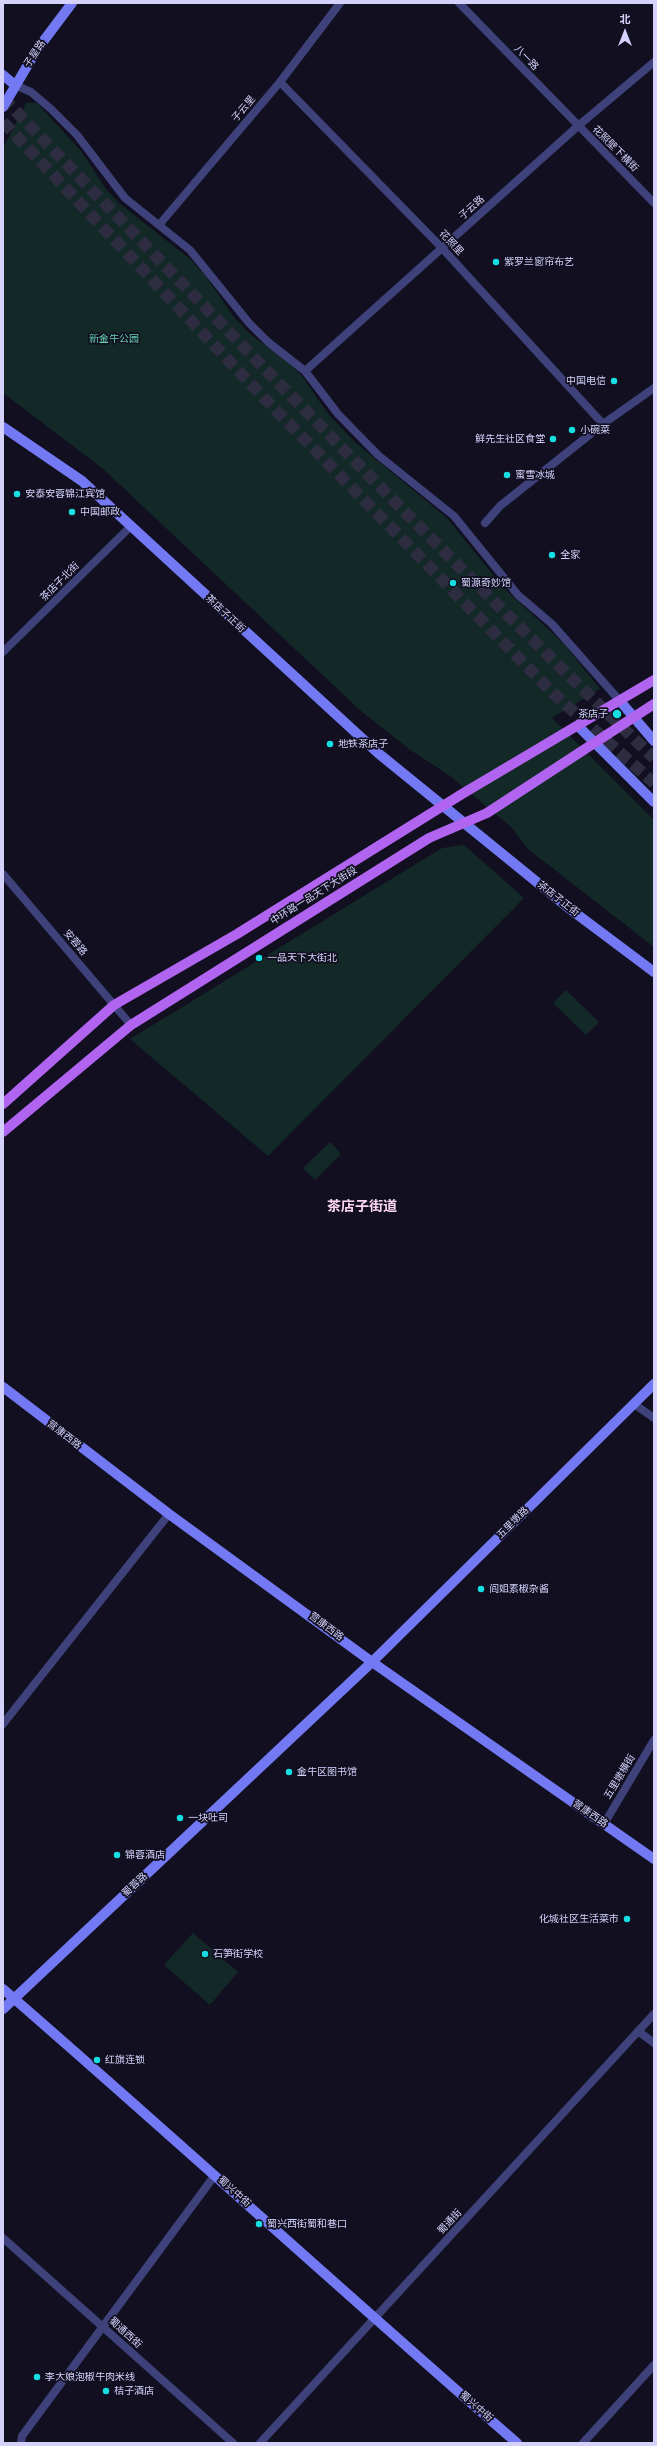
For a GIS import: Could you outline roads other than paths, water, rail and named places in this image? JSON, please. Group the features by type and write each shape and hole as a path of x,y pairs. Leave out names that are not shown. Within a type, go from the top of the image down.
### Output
{"main road":[{"name":"中环路一品天下大街段","path":"3,1104 114,1005 237,934 443,806 654,680"},
{"name":"中环路一品天下大街段","path":"3,1132 131,1025 429,838 487,814 654,704"}],"street":[{"name":"子星路","path":"3,107 36,51 72,3"},
{"name":"子云里","path":"159,225 280,82 340,3"},
{"name":"八一路","path":"459,3 578,126"},
{"name":"子云路","path":"305,371 578,126 654,62"},
{"path":"3,75 15,85 31,92 51,109 77,135 125,198 190,250 205,267 232,304 249,323 305,371 338,414 378,455 454,516 514,591 552,624 654,741"},
{"name":"花照里","path":"280,82 442,248 603,424"},
{"name":"花照壁下横街","path":"578,126 654,204"},
{"path":"485,523 500,506 603,424 654,388"},
{"name":"茶店子正街","path":"3,427 82,482 328,708 443,806 654,972"},
{"name":"茶店子北街","path":"3,652 131,526"},
{"path":"578,726 594,744 654,802"},
{"name":"安蓉路","path":"3,874 131,1025"},
{"name":"五里墩路","path":"372,1662 654,1384"},
{"name":"营康西路","path":"3,1388 169,1514 372,1662 654,1859"},
{"path":"634,1404 654,1418"},
{"path":"3,1724 169,1514"},
{"name":"蜀蓉路","path":"3,2009 372,1662"},
{"name":"五里墩横街","path":"604,1824 654,1740"},
{"name":"蜀兴中街","path":"3,1989 215,2175 374,2319 517,2443"},
{"name":"蜀通街","path":"260,2443 654,2014"},
{"path":"638,2031 654,2042"},
{"path":"21,2443 22,2436 215,2175"},
{"name":"蜀通西街","path":"3,2238 233,2443"},
{"path":"583,2443 654,2365"}],"tunnel":[{"path":"3,98 407,514 488,596 654,758"},
{"path":"3,122 267,401 553,693 654,783"}],"place":[{"name":"紫罗兰窗帘布艺","path":"496,262"},
{"name":"中国电信","path":"614,381"},
{"name":"小碗菜","path":"572,430"},
{"name":"鲜先生社区食堂","path":"553,439"},
{"name":"蜜雪冰城","path":"507,475"},
{"name":"安泰安蓉锦江宾馆","path":"17,494"},
{"name":"中国邮政","path":"72,512"},
{"name":"全家","path":"552,555"},
{"name":"蜀源奇妙馆","path":"453,583"},
{"name":"茶店子","path":"617,714"},
{"name":"地铁茶店子","path":"330,744"},
{"name":"一品天下大街北","path":"259,958"},
{"name":"阎姐素椒杂酱","path":"481,1589"},
{"name":"金牛区图书馆","path":"289,1772"},
{"name":"一块吐司","path":"180,1818"},
{"name":"锦蓉酒店","path":"117,1855"},
{"name":"化城社区生活菜市","path":"627,1919"},
{"name":"石笋街学校","path":"205,1954"},
{"name":"红旗连锁","path":"97,2060"},
{"name":"蜀兴西街蜀和巷口","path":"259,2224"},
{"name":"李大娘泡椒牛肉米线","path":"37,2377"},
{"name":"桔子酒店","path":"106,2391"}],"district":[{"name":"茶店子街道","path":"362,1207"}],"park label":[{"name":"新金牛公园","path":"114,339"}]}
